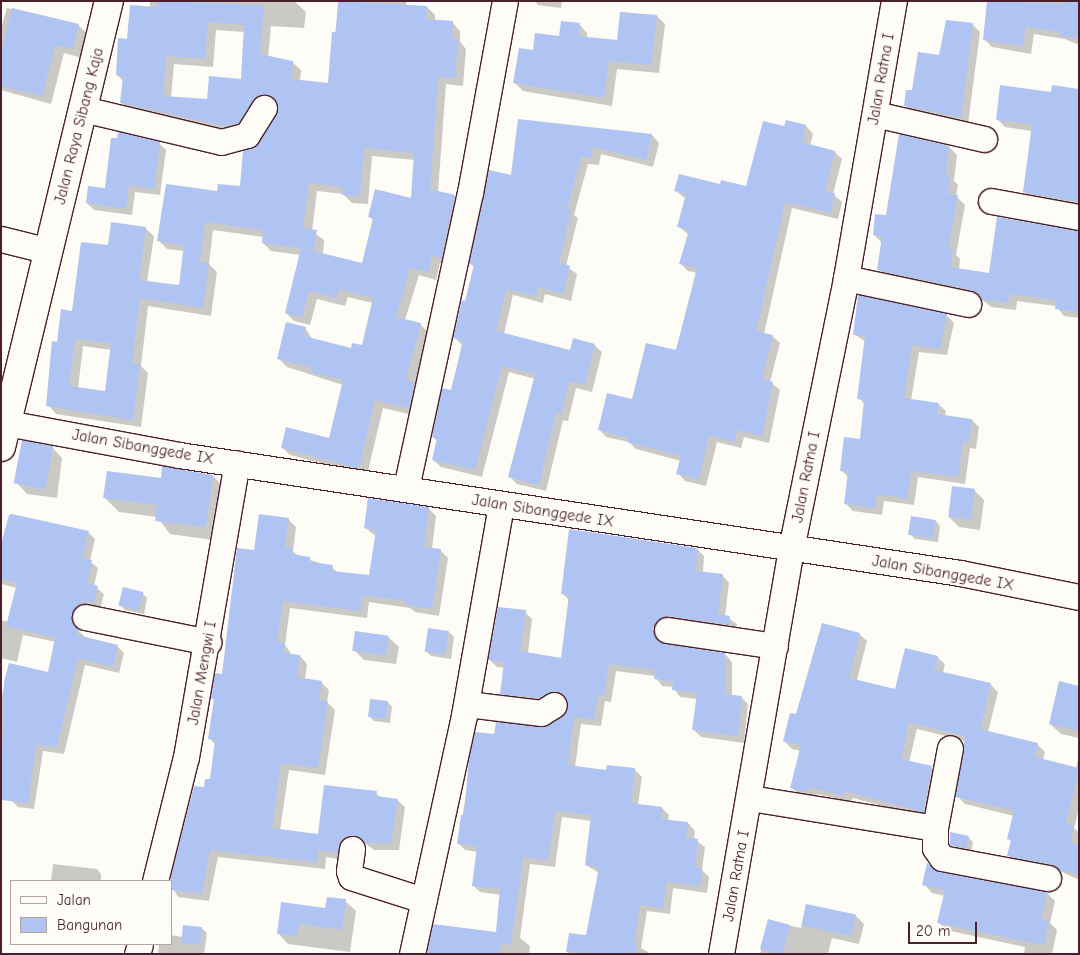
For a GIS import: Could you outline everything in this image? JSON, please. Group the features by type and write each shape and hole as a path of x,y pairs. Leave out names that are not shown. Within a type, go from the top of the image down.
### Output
{"main road":[{"name":"Jalan Raya Sibang Kaja","path":"4,435 109,1"}],"street":[{"path":"406,488 470,193 505,1"},
{"name":"Jalan Ratna I","path":"722,954 791,549 846,278 894,1"},
{"path":"83,109 221,142 247,135 264,108"},
{"path":"875,114 984,139"},
{"path":"991,201 1079,218"},
{"path":"1,239 49,251"},
{"path":"846,278 968,304"},
{"name":"Jalan Sibanggede IX","path":"4,435 236,463 406,488 501,505 960,574 1079,597"},
{"name":"Jalan Mengwi I","path":"155,880 186,757 208,642 236,463"},
{"path":"412,954 467,704 501,505"},
{"path":"85,617 208,642"},
{"path":"666,630 775,646"},
{"path":"467,704 541,713 554,705"},
{"path":"950,748 935,828 935,848 942,858 1048,878"},
{"path":"750,798 935,828"},
{"path":"352,849 351,877 423,900"}],"building":[{"path":"157,1 264,5 260,54 293,61 291,79 328,83 332,32 336,32 338,1 427,6 426,19 453,21 451,38 458,39 455,78 438,77 430,189 455,195 441,258 432,256 428,272 410,268 396,317 421,323 406,380 414,382 409,408 375,400 359,468 281,448 286,427 329,438 343,380 310,372 311,367 277,359 286,322 306,327 304,336 351,348 352,343 362,345 373,298 339,289 337,298 309,291 302,317 285,313 301,248 262,243 263,230 205,222 200,262 209,263 203,308 140,298 132,363 140,364 133,420 46,406 52,341 57,342 61,309 72,311 81,242 108,245 111,222 146,227 139,280 179,285 184,245 157,241 166,184 217,191 218,184 240,186 243,151 259,143 278,109 272,96 258,95 238,123 225,126 120,103 123,76 116,75 118,38 127,39 130,5 157,7","holes":["208,22 244,25 241,79 209,76 207,99 163,96 166,56 205,59","364,148 414,153 411,198 375,189 368,217 373,218 362,263 303,249 314,250 317,230 303,228 309,183 343,187 342,195 360,196","75,339 111,343 105,391 69,386"]},
{"path":"987,1 1064,4 1064,1 1079,1 1079,38 1060,36 1061,32 1026,27 1023,46 983,40"},
{"path":"12,8 79,24 73,49 55,45 42,96 1,86 1,51"},
{"path":"620,12 657,15 651,65 609,61 604,98 513,83 519,48 533,50 535,33 559,36 561,21 580,23 578,36 617,40"},
{"path":"946,20 973,23 961,117 904,106 906,90 912,90 918,52 939,55"},
{"path":"1000,85 1051,92 1052,85 1079,89 1079,202 1023,192 1032,124 996,120"},
{"path":"518,119 652,134 646,160 593,147 592,158 581,157 567,209 571,210 559,262 570,266 563,294 538,287 536,296 506,289 496,331 570,350 573,338 595,344 585,385 569,381 561,414 556,413 539,485 508,477 535,374 502,366 475,470 432,460 437,438 432,437 442,388 451,390 463,341 453,338 462,300 465,301 474,265 469,264 489,170 511,175"},
{"path":"786,120 806,125 802,142 835,151 825,191 835,193 831,213 785,202 756,331 773,335 762,379 773,382 762,436 737,430 734,442 709,435 699,479 676,474 681,456 627,442 628,438 598,430 607,393 632,399 646,343 676,350 697,268 679,264 689,230 677,227 686,194 674,191 679,174 720,184 721,180 746,186 763,121 784,126"},
{"path":"118,132 160,142 154,189 129,185 126,209 86,203 88,186 105,188 111,138 117,138"},
{"path":"899,134 949,146 946,175 950,175 948,194 958,195 948,249 953,250 950,267 989,273 997,217 1079,231 1079,312 1055,309 1056,300 1010,294 1008,303 981,299 971,290 877,270 882,236 873,235 875,214 886,215"},
{"path":"858,295 947,314 940,349 912,345 904,398 939,403 937,414 972,419 969,442 963,441 958,477 911,471 907,499 877,494 875,508 844,504 848,472 840,471 844,437 860,439 864,400 857,399 865,336 853,335"},
{"path":"22,440 53,446 45,489 14,483"},
{"path":"162,466 213,475 206,527 155,521 157,505 103,498 107,471 161,478"},
{"path":"952,486 975,489 971,520 948,517"},
{"path":"368,498 429,507 424,547 441,549 432,609 406,605 406,601 362,595 360,611 283,601 277,642 285,643 284,653 300,655 297,677 322,681 319,700 328,701 318,768 281,763 272,828 318,834 324,785 377,791 376,796 398,799 391,843 365,843 354,835 347,836 340,841 337,853 318,850 317,862 210,850 202,894 172,890 171,875 194,786 204,787 205,779 210,779 215,740 208,739 214,699 211,698 215,673 222,674 237,548 254,550 259,514 289,518 285,547 292,548 291,554 310,557 310,562 333,565 332,571 369,575 376,530 364,528"},
{"path":"12,514 89,531 82,558 92,560 87,583 98,586 94,603 86,601 75,607 71,621 78,629 77,635 118,645 113,667 78,658 57,747 36,745 28,803 1,800 4,682 9,663 48,672 55,638 6,626 17,583 1,579 1,544 9,515"},
{"path":"911,516 936,520 933,539 908,535"},
{"path":"569,529 697,548 696,571 723,574 718,614 730,616 729,625 669,616 656,621 653,628 658,641 664,644 725,653 725,694 742,696 738,736 692,730 697,693 672,690 673,682 654,679 655,670 609,664 604,696 598,695 594,720 574,717 568,765 606,770 607,765 635,768 631,803 662,807 661,819 688,822 686,837 698,839 695,867 702,868 700,886 666,882 663,908 640,905 634,942 637,942 636,954 566,952 569,933 586,935 599,867 585,865 591,815 555,811 548,860 523,857 511,945 501,944 500,954 427,954 433,924 496,932 500,889 472,886 477,846 457,844 461,815 464,815 469,758 475,732 494,734 496,722 548,725 567,711 566,698 560,692 553,691 538,698 500,694 504,662 488,660 498,607 526,610 520,651 561,658 569,595 561,594"},
{"path":"123,587 143,592 139,611 118,605"},
{"path":"822,623 860,633 849,678 895,689 905,648 938,656 934,670 991,683 980,729 1038,743 1035,757 1079,768 1066,824 1074,826 1070,843 1079,845 1079,875 1060,870 1051,864 1007,856 1011,840 1007,839 1014,810 955,797 965,736 909,722 901,759 932,766 923,812 845,791 844,796 809,787 808,792 790,788 801,745 783,741 790,713 796,714"},
{"path":"428,628 449,631 445,655 425,652"},
{"path":"355,631 389,636 386,656 352,651"},
{"path":"1059,681 1079,686 1079,731 1049,724"},
{"path":"370,699 388,701 386,719 368,717"},
{"path":"950,832 969,836 966,848 950,845"},
{"path":"927,863 939,872 1047,892 1041,919 1049,921 1044,945 937,923 945,890 922,885"},
{"path":"327,897 346,899 342,930 299,924 297,936 277,934 281,902 325,908"},
{"path":"806,904 856,915 851,936 801,926"},
{"path":"768,919 790,925 782,954 760,949"},
{"path":"183,925 202,927 200,945 181,943"}]}
